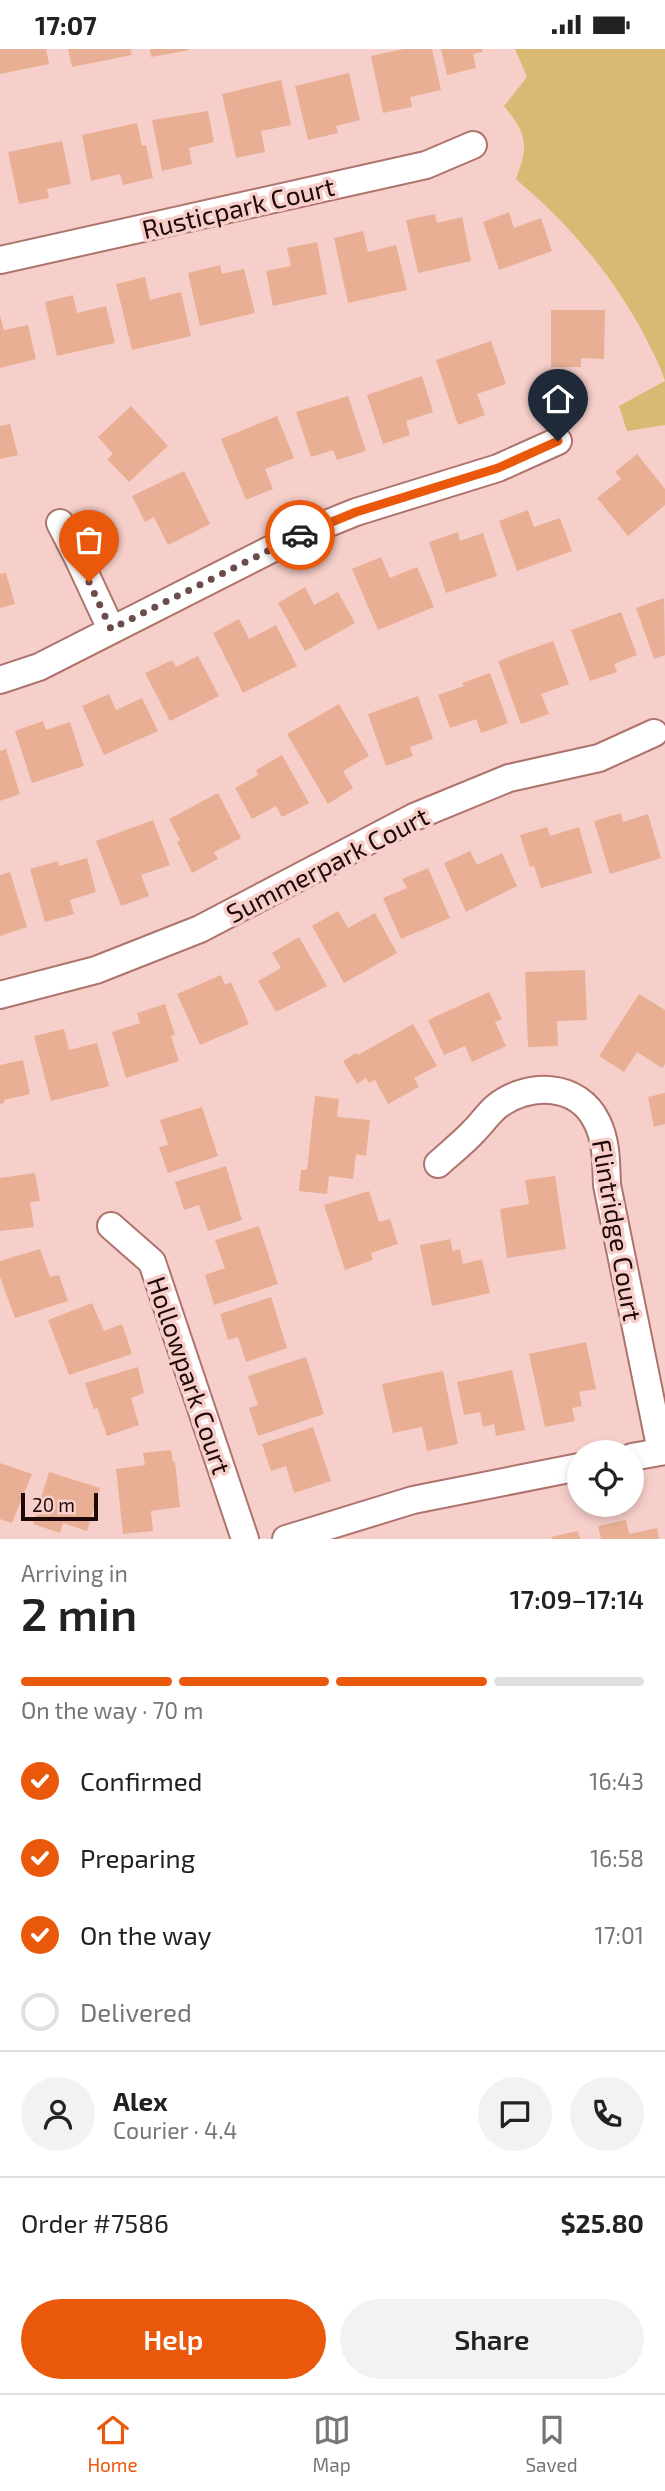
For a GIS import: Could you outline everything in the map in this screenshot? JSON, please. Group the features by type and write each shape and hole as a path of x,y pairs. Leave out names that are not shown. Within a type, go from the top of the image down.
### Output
{"street":[{"name":"Rusticpark Court","path":"0,260 426,165 473,145"},
{"path":"0,680 40,667 299,535 356,512 498,468 558,441"},
{"path":"60,523 111,629"},
{"name":"Summerpark Court","path":"0,995 96,970 187,934 414,817 509,778 599,758 654,733"},
{"name":"Flintridge Court","path":"438,1164 473,1133 496,1107 523,1094 545,1089 558,1090 576,1098 593,1114 606,1154 607,1185 663,1451"},
{"name":"Hollowpark Court","path":"111,1226 152,1262 245,1539"},
{"path":"644,1455 663,1451"},
{"path":"286,1539 413,1500 567,1469"}],"shaded area":[{"path":"515,49 665,49 665,381 640,327 600,266 553,213 516,179 523,157 524,140 504,106 527,77"},
{"path":"665,381 665,425 627,431 619,406"}],"building":[{"path":"0,49 46,49 49,64 0,74"},
{"path":"68,49 130,49 132,55 72,67"},
{"path":"150,49 189,49 189,50 151,57"},
{"path":"404,49 432,49 441,90 410,97 412,107 383,113 371,56"},
{"path":"441,49 483,49 482,52 473,54 476,68 447,75"},
{"path":"349,73 360,120 336,126 338,133 308,140 295,86"},
{"path":"281,80 291,125 261,131 265,152 236,158 222,94"},
{"path":"208,111 214,142 189,148 192,164 162,171 152,120"},
{"path":"137,123 142,146 146,145 153,178 123,185 120,174 91,181 82,135"},
{"path":"62,141 71,184 47,189 49,198 19,204 8,152"},
{"path":"509,212 514,228 541,218 552,251 499,270 483,222"},
{"path":"435,214 437,223 462,217 471,261 418,273 406,220"},
{"path":"363,231 368,252 396,245 407,290 348,303 334,238"},
{"path":"317,242 327,294 273,306 266,271 291,266 287,248"},
{"path":"220,265 222,274 244,269 255,313 200,326 188,273"},
{"path":"145,277 150,300 181,292 191,336 132,350 116,284"},
{"path":"73,295 77,313 106,306 115,343 57,356 45,302"},
{"path":"551,310 605,310 604,359 581,358 581,367 551,367"},
{"path":"0,316 4,330 28,325 36,359 0,368"},
{"path":"491,341 506,384 477,394 485,415 458,425 436,360"},
{"path":"422,376 433,412 406,421 410,435 383,444 367,395"},
{"path":"348,396 366,451 337,460 333,450 311,457 296,412"},
{"path":"131,406 168,446 129,482 107,459 113,454 98,437"},
{"path":"277,416 294,458 265,469 273,489 246,500 221,439"},
{"path":"10,424 18,455 0,459 0,426"},
{"path":"637,454 665,489 665,505 628,536 597,498 621,479 615,472"},
{"path":"184,471 210,524 168,545 154,517 145,522 132,496"},
{"path":"528,510 534,527 560,518 572,551 517,571 499,521"},
{"path":"458,532 460,541 483,533 497,576 446,593 429,542"},
{"path":"381,557 390,578 417,567 434,607 378,630 352,569"},
{"path":"6,573 15,604 0,608 0,574"},
{"path":"305,587 314,605 338,592 355,623 305,651 278,603"},
{"path":"664,598 665,655 654,659 636,608"},
{"path":"621,612 637,655 614,664 617,672 590,681 571,630"},
{"path":"239,619 249,639 276,625 297,666 243,693 213,633"},
{"path":"553,641 569,684 541,694 549,714 521,724 498,661"},
{"path":"198,656 219,696 170,721 145,673 172,660 176,667"},
{"path":"490,673 508,723 481,733 476,719 450,728 438,695"},
{"path":"109,694 116,710 142,698 158,731 104,755 82,706"},
{"path":"418,696 433,739 410,747 413,756 386,766 368,714"},
{"path":"339,704 369,756 343,771 353,788 328,804 287,734"},
{"path":"43,721 46,730 70,722 84,766 32,783 15,731"},
{"path":"6,749 20,794 0,801 0,751"},
{"path":"282,755 309,803 282,817 276,806 252,819 235,788 258,775 256,770"},
{"path":"218,793 241,838 214,852 218,859 192,873 169,819"},
{"path":"621,813 623,822 648,814 661,858 610,874 594,821"},
{"path":"153,820 170,865 141,875 149,896 121,906 96,841"},
{"path":"547,827 550,836 579,827 592,873 541,888 534,866 530,867 520,835"},
{"path":"470,851 477,865 502,853 517,886 466,912 444,863"},
{"path":"87,858 96,892 70,900 74,914 45,922 30,869 58,861 59,866"},
{"path":"428,868 450,918 401,939 383,898 407,888 402,879"},
{"path":"10,872 27,927 0,936 0,875"},
{"path":"338,911 348,928 375,913 397,953 344,983 312,926"},
{"path":"299,937 327,986 276,1012 258,981 281,968 272,953"},
{"path":"585,970 587,1020 557,1021 558,1046 528,1047 525,972"},
{"path":"221,975 225,985 231,982 249,1024 200,1045 177,994"},
{"path":"489,992 502,1019 495,1022 506,1046 472,1062 465,1046 444,1055 428,1020"},
{"path":"639,994 665,1010 665,1064 662,1068 637,1052 624,1072 599,1056"},
{"path":"165,1004 175,1035 171,1036 179,1061 126,1078 112,1032 140,1023 137,1013"},
{"path":"413,1024 437,1066 414,1078 419,1087 388,1104 375,1080 369,1083 366,1078 357,1084 343,1061"},
{"path":"64,1029 69,1050 97,1043 109,1086 51,1101 34,1036"},
{"path":"23,1060 30,1094 4,1100 4,1103 0,1104 0,1065"},
{"path":"665,1093 665,1124 654,1127 648,1097"},
{"path":"315,1096 339,1099 337,1117 370,1120 366,1156 356,1154 353,1179 329,1176 327,1194 299,1191 301,1170 307,1170"},
{"path":"202,1107 218,1156 168,1173 159,1147 168,1145 160,1120"},
{"path":"226,1166 242,1220 208,1231 199,1205 184,1210 175,1182"},
{"path":"35,1173 40,1201 30,1202 34,1227 0,1231 0,1178"},
{"path":"555,1176 566,1249 507,1258 500,1209 529,1204 525,1180"},
{"path":"369,1191 379,1222 390,1219 398,1244 371,1253 373,1260 345,1270 324,1205"},
{"path":"259,1226 278,1284 214,1305 205,1275 225,1268 215,1240"},
{"path":"450,1239 453,1251 460,1249 463,1264 482,1259 490,1293 432,1306 420,1245"},
{"path":"40,1249 50,1277 59,1275 68,1301 15,1318 0,1277 0,1261"},
{"path":"271,1297 287,1348 246,1362 238,1337 228,1340 220,1314"},
{"path":"92,1303 104,1331 122,1324 132,1354 69,1375 48,1320"},
{"path":"586,1342 596,1389 579,1392 582,1406 572,1408 575,1421 545,1427 529,1354"},
{"path":"306,1357 324,1414 258,1436 249,1408 258,1405 248,1376"},
{"path":"138,1367 144,1393 131,1398 139,1425 107,1436 85,1383"},
{"path":"512,1370 525,1430 496,1436 494,1424 483,1427 480,1412 464,1415 457,1382"},
{"path":"443,1371 458,1444 427,1451 422,1427 393,1433 382,1384"},
{"path":"313,1427 331,1481 294,1493 286,1466 271,1471 262,1444"},
{"path":"171,1450 180,1507 151,1511 153,1531 123,1534 116,1469 145,1465 143,1453"},
{"path":"0,1463 32,1474 12,1523 0,1519"},
{"path":"49,1472 100,1488 87,1531 63,1523 60,1533 33,1524"},
{"path":"626,1520 629,1534 657,1528 659,1539 601,1539 598,1526"},
{"path":"578,1531 580,1539 551,1537"}],"way so far":[{"path":"89,582 111,629 300,535"}],"route":[{"path":"300,535 356,512 498,468 558,441"}]}
